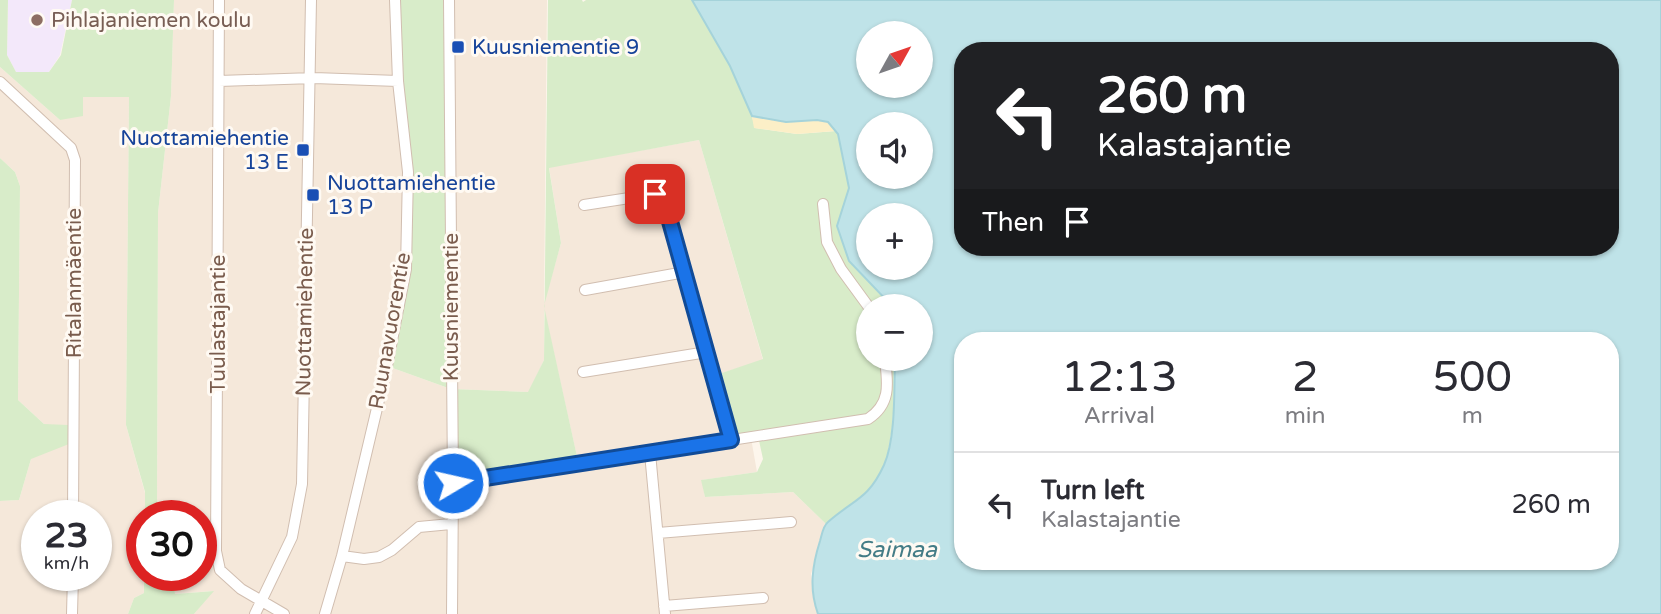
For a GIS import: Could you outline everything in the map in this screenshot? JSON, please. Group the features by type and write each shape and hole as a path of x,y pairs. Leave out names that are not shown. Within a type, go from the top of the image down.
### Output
{"street":[{"name":"Tuulastajantie","path":"219,0 216,551 220,570 241,589 284,614"},
{"name":"Nuottamiehentie","path":"255,614 292,537 302,484 311,0"},
{"name":"Ruunavuorentie","path":"326,614 387,366 406,269 408,172 398,81 395,0"},
{"name":"Kuusniementie","path":"449,0 452,614"},
{"path":"219,81 309,78 398,81"},
{"name":"Ritalanmäentie","path":"0,82 71,148 75,160 73,500"},
{"path":"584,205 655,194 664,200 731,440"},
{"path":"823,204 827,242 841,269 860,294"},
{"path":"585,290 685,272"},
{"path":"583,373 707,352"},
{"path":"453,483 868,419 880,411 888,382 887,371"},
{"path":"650,453 665,610 763,598"},
{"path":"658,533 791,522"},
{"path":"342,556 364,559 379,557 392,550 419,527 451,524"},
{"path":"72,614 73,591"}],"shaded area":[{"name":"Pihlajaniemen koulu","path":"8,0 72,0 60,55 49,72 16,72 7,55"},
{"path":"174,0 306,0 298,481 289,535 256,598 264,601 282,571 295,539 307,484 316,0 395,0 398,81 408,172 406,269 387,366 451,389 449,0 547,0 544,303 561,243 549,167 699,140 763,360 713,376 731,440 751,438 757,472 702,480 705,497 793,492 826,524 811,574 818,614 194,614 213,591 217,591 217,500 157,500 158,213 171,96","holes":["544,309 578,461 453,483 452,389 529,392 544,360"]},
{"path":"0,67 60,120 83,97 129,97 126,425 145,500 126,500 126,591 144,593 134,598 128,614 0,614 0,501 19,500 44,424 18,400 20,186 15,172 0,158"},
{"path":"175,591 213,591 175,594"}],"green space":[{"path":"0,0 8,0 7,55 16,72 49,72 61,55 72,0 174,0 171,96 158,213 157,500 145,500 126,425 129,97 83,97 83,116 60,120 0,67"},
{"path":"395,0 449,0 452,389 528,392 544,360 545,309 578,461 453,483 451,389 387,366 406,269 408,172"},
{"path":"548,0 692,0 737,78 755,128 797,134 836,131 838,134 849,188 837,226 856,254 856,280 874,280 884,294 856,294 856,371 895,371 889,445 879,478 870,491 855,505 826,524 793,492 705,497 701,480 757,472 763,459 758,436 731,440 713,376 763,359 699,140 549,168 561,243 545,304"},
{"path":"0,158 15,172 20,186 18,400 44,424 68,425 69,444 31,459 19,500 0,501"},
{"path":"214,591 194,614 128,614 134,598 144,593"}],"sand":[{"path":"752,117 786,122 817,120 828,122 836,131 797,134 754,128"}],"water":[{"name":"Saimaa","path":"692,0 1661,0 1661,614 818,614 813,596 813,578 823,530 828,522 866,492 884,465 891,441 895,371 933,371 933,294 881,294 867,280 933,280 933,203 856,203 856,268 849,261 837,226 849,188 838,134 828,122 786,122 752,116 730,66"}],"place":[{"name":"Pihlajaniemen koulu","path":"37,20"},
{"name":"Kuusniementie 9","path":"458,47"},
{"name":"Nuottamiehentie 13 E","path":"303,150"},
{"name":"Nuottamiehentie 13 P","path":"313,195"}],"route":[{"path":"453,483 731,440 664,200 655,194"}]}
